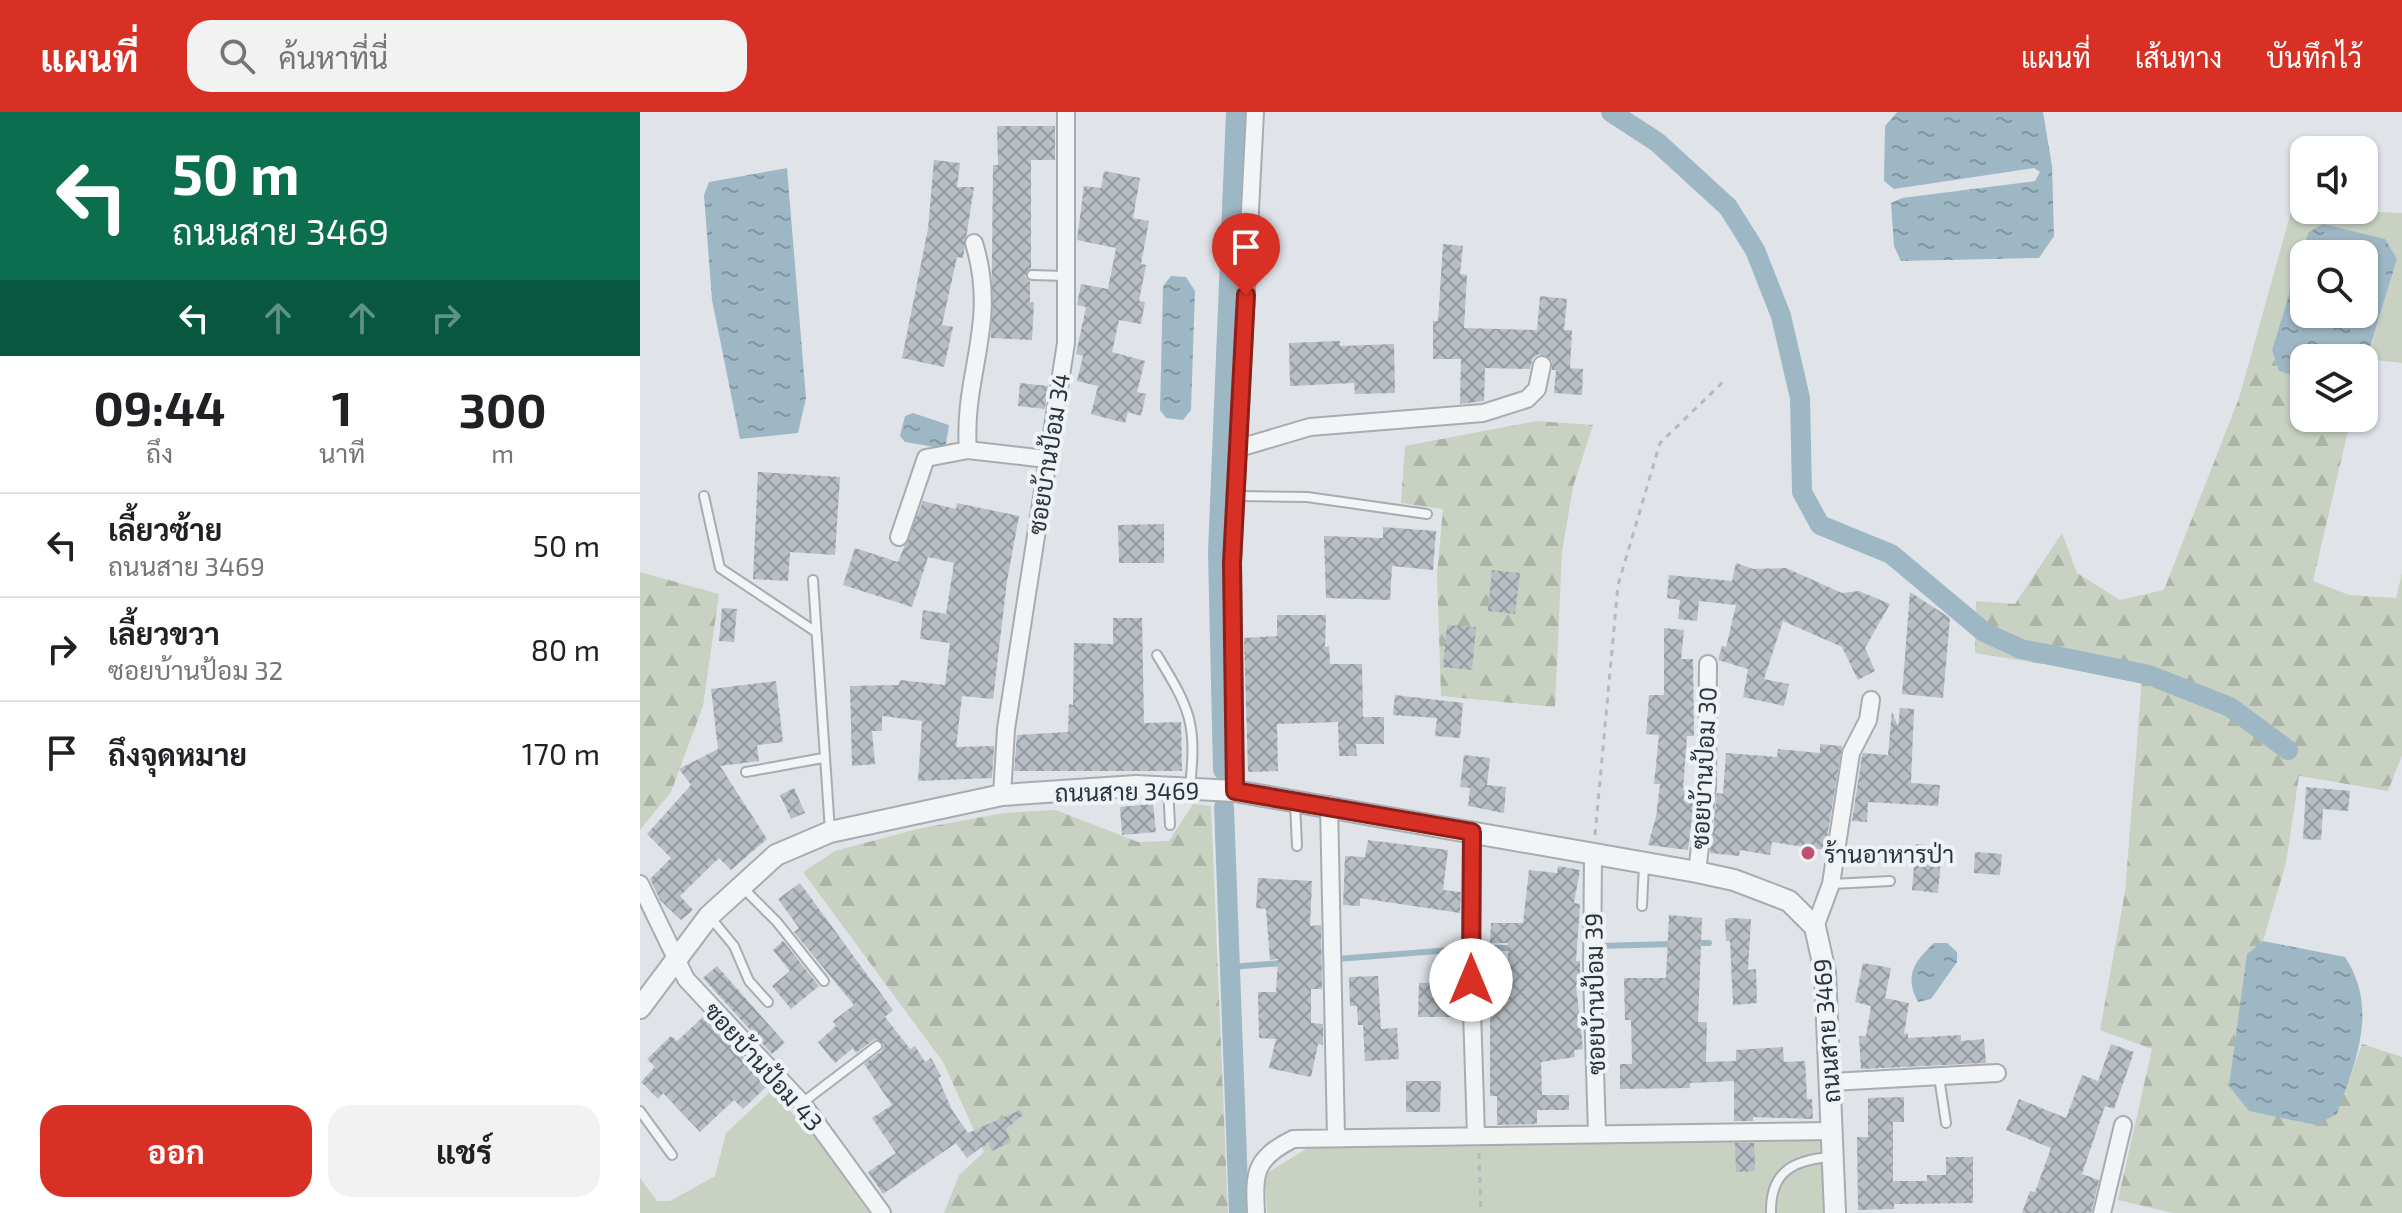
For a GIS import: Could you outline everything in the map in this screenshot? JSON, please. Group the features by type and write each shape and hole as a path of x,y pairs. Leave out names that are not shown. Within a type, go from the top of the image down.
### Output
{"street":[{"name":"ซอยบ้านป้อม 34","path":"1002,795 1006,729 1066,343 1066,112"},
{"path":"1235,791 1232,563 1255,112"},
{"path":"968,450 966,419 983,329 983,272 974,243"},
{"path":"1239,448 1310,427 1483,413 1527,399 1537,389 1542,365"},
{"path":"899,537 926,458 968,450 1046,459"},
{"name":"ซอยบ้านป้อม 30","path":"1697,872 1707,787 1708,664"},
{"path":"1815,927 1831,884 1851,753 1868,720 1871,700"},
{"name":"ถนนสาย 3469","path":"640,1008 675,957 740,884 776,855 830,832 1002,795 1168,786 1295,799 1697,872 1734,880 1789,901 1815,927 1825,972 1835,1213"},
{"path":"1329,805 1336,1136"},
{"path":"1472,832 1471,980 1478,1142"},
{"name":"ซอยบ้านป้อม 39","path":"1593,855 1592,973 1597,1134"},
{"name":"ซอยบ้านป้อม 43","path":"640,884 686,979 802,1103 882,1213"},
{"path":"1831,1082 1997,1073"},
{"path":"2102,1213 2123,1125"},
{"path":"1256,1213 1256,1168 1272,1150 1293,1139 1336,1136 1478,1142 1597,1134 1832,1131"}],"lane":[{"path":"1032,275 1067,277"},
{"path":"704,496 720,568 816,632"},
{"path":"1236,496 1307,497 1427,514"},
{"path":"813,580 830,832"},
{"path":"1157,655 1187,705 1195,748 1190,788"},
{"path":"746,772 823,758"},
{"path":"1168,786 1170,825"},
{"path":"1295,799 1297,846"},
{"path":"1642,906 1644,864"},
{"path":"1831,884 1890,881"},
{"path":"740,884 777,922 824,981"},
{"path":"709,916 734,946 749,981 768,1002"},
{"path":"802,1103 877,1046"},
{"path":"1939,1076 1946,1123"},
{"path":"640,1111 672,1155"},
{"path":"1771,1213 1771,1194 1787,1168 1811,1158 1833,1157"}],"path":[{"path":"1593,855 1618,585 1660,443 1726,379"},
{"path":"1478,1142 1481,1213"}],"green space":[{"path":"2378,212 2402,213 2402,363 2378,360 2378,344 2372,344 2397,259 2378,253 2378,240 2332,240 2308,233 2306,240 2290,240 2290,292 2272,350 2254,345 2290,215 2290,224 2378,224"},
{"path":"2254,345 2272,350 2279,371 2290,375 2290,432 2348,432 2313,581 2349,595 2396,598 2402,573 2402,755 2388,791 2299,776 2286,863 2263,941 2247,954 2337,1113 2362,1044 2402,1057 2402,1213 2173,1213 2118,1200 2152,1049 2100,1030 2125,892 2142,680 1975,653 1976,601 2015,604 2062,533 2077,573 2120,600 2164,590 2239,398"},
{"path":"1537,421 1593,425 1573,487 1562,552 1555,707 1441,696 1437,575 1443,509 1401,503 1405,446"},
{"path":"640,572 719,594 703,706 671,792 640,830"},
{"path":"1193,804 1211,806 1228,1213 944,1213 959,1175 984,1152 943,1062 803,872 835,851 917,829 1004,813 1056,810 1138,842 1169,841"},
{"path":"771,1091 814,1136 869,1213 640,1213 640,1178 657,1201 670,1201 715,1176 726,1133"},
{"path":"1827,1137 1828,1213 1267,1213 1265,1174 1313,1145"}],"water":[{"path":"1897,112 2043,112 2052,166 2054,236 2039,258 1901,261 1894,246 1891,203 1902,198 2035,181 2040,172 2034,168 1894,189 1884,181 1885,126"},
{"path":"787,168 806,398 798,433 740,439 712,300 704,195 709,182"},
{"path":"2323,224 2385,239 2397,259 2378,321 2378,240 2306,240 2308,233"},
{"path":"1171,276 1186,277 1195,291 1191,410 1183,420 1166,418 1160,410 1163,286"},
{"path":"2290,292 2290,328 2376,328 2371,344 2290,344 2290,375 2279,371 2272,350"},
{"path":"913,413 949,425 946,444 940,448 905,442 900,436 905,416"},
{"path":"2263,941 2345,957 2361,996 2361,1035 2351,1074 2337,1114 2316,1125 2249,1111 2229,1086 2247,954"},
{"path":"1934,943 1947,943 1957,952 1957,962 1931,999 1918,1002 1912,984 1913,970"}],"building":[{"path":"997,126 1055,126 1055,160 1031,160 1031,268 1025,276 1030,282 1030,302 1034,302 1032,340 991,338 993,165 998,165"},
{"path":"934,160 960,163 957,187 974,187 963,258 957,257 942,325 953,327 944,367 902,358 928,229"},
{"path":"1104,171 1140,178 1133,218 1149,221 1141,264 1146,265 1139,301 1145,302 1141,324 1119,320 1112,352 1145,361 1137,392 1146,394 1141,416 1128,412 1125,423 1091,414 1098,386 1077,381 1083,356 1076,354 1086,307 1077,305 1081,284 1108,289 1116,248 1077,240 1084,186 1101,188"},
{"path":"1443,244 1463,246 1460,274 1467,275 1464,328 1537,330 1540,296 1567,299 1564,330 1572,330 1570,368 1583,369 1582,395 1554,393 1556,370 1552,370 1552,361 1539,354 1533,358 1530,369 1485,368 1484,401 1460,404 1461,359 1433,359 1433,321 1438,321"},
{"path":"1340,341 1340,346 1394,344 1395,393 1355,394 1354,383 1290,386 1289,343"},
{"path":"1020,383 1048,386 1045,409 1018,406"},
{"path":"758,472 840,477 835,555 790,552 788,581 753,579"},
{"path":"923,501 956,509 957,503 1019,516 1007,581 993,699 962,696 956,747 994,746 992,778 918,781 922,721 882,716 882,731 872,731 875,764 852,766 850,686 899,685 900,680 945,685 950,643 920,639 923,610 946,614 954,563 928,557 912,607 843,585 855,548 898,562"},
{"path":"1164,524 1164,563 1119,563 1118,525"},
{"path":"1383,527 1436,531 1433,570 1392,566 1390,600 1326,598 1324,536 1383,538"},
{"path":"1736,563 1753,569 1786,568 1842,593 1859,591 1890,604 1865,648 1875,671 1858,680 1842,647 1783,621 1764,679 1789,684 1784,706 1743,697 1748,669 1718,660 1722,646 1726,647 1736,605 1699,601 1697,621 1678,619 1680,600 1667,598 1669,575 1732,581"},
{"path":"1492,570 1520,573 1515,614 1488,611"},
{"path":"1910,592 1950,618 1943,698 1902,694"},
{"path":"722,608 737,609 734,642 719,641"},
{"path":"1277,615 1326,615 1325,647 1329,646 1330,664 1362,664 1363,717 1384,717 1384,744 1356,744 1357,756 1339,756 1338,722 1277,724 1278,771 1248,772 1244,638 1277,636"},
{"path":"1113,618 1142,618 1144,723 1181,722 1182,771 1014,771 1017,735 1068,732 1069,704 1073,705 1074,643 1113,644"},
{"path":"1447,625 1476,627 1472,670 1443,667"},
{"path":"1664,628 1684,630 1681,659 1693,659 1694,736 1687,736 1683,790 1695,791 1688,850 1648,845 1656,817 1660,784 1654,784 1659,735 1646,734 1649,695 1664,695"},
{"path":"776,681 783,742 757,745 759,761 720,766 767,839 731,870 719,858 680,896 693,910 681,920 660,900 650,879 671,858 647,834 691,785 679,769 718,749 711,689"},
{"path":"1395,695 1463,703 1460,738 1435,736 1437,718 1393,715"},
{"path":"1900,708 1914,709 1911,783 1940,785 1938,806 1868,802 1867,822 1852,821 1863,753 1888,755 1892,711 1898,727"},
{"path":"1820,744 1842,746 1825,850 1772,842 1770,855 1740,850 1739,856 1710,853 1717,793 1723,794 1726,753 1777,757 1778,749 1820,753"},
{"path":"1464,755 1490,758 1487,785 1506,787 1504,813 1468,806 1470,788 1460,787"},
{"path":"2306,787 2350,791 2348,811 2323,809 2321,840 2303,839"},
{"path":"794,788 805,813 791,819 780,795"},
{"path":"1153,804 1156,832 1122,835 1120,807"},
{"path":"1368,840 1448,850 1443,890 1461,892 1460,913 1360,898 1360,906 1343,905 1345,856 1365,857"},
{"path":"1916,844 1942,847 1938,893 1912,890"},
{"path":"1975,852 2002,854 2000,875 1974,873"},
{"path":"1558,866 1580,870 1574,903 1580,904 1576,961 1580,961 1580,985 1576,985 1583,1049 1574,1050 1575,1057 1541,1062 1542,1095 1569,1095 1569,1110 1537,1110 1537,1124 1497,1125 1497,1096 1490,1096 1490,999 1493,999 1492,979 1508,978 1508,943 1490,943 1491,923 1523,923 1529,870 1557,873"},
{"path":"1258,878 1312,881 1310,926 1321,925 1322,989 1311,989 1311,1023 1323,1024 1323,1045 1318,1044 1311,1077 1269,1068 1276,1039 1259,1038 1258,992 1276,992 1278,959 1270,960 1266,909 1256,908"},
{"path":"800,883 893,1010 885,1017 910,1049 915,1046 925,1062 931,1058 941,1076 938,1078 952,1110 968,1133 1020,1110 1023,1115 1006,1129 1011,1142 992,1151 988,1142 967,1158 956,1143 883,1194 868,1172 896,1153 872,1118 892,1105 864,1064 882,1051 884,1044 875,1039 856,1053 853,1048 835,1063 818,1042 836,1026 833,1021 854,1005 794,932 799,928 778,899"},
{"path":"1669,915 1702,918 1698,1022 1707,1022 1706,1062 1736,1061 1736,1050 1783,1047 1784,1062 1805,1061 1807,1099 1812,1099 1813,1119 1753,1117 1753,1121 1734,1121 1734,1081 1690,1083 1690,1088 1620,1089 1620,1064 1632,1064 1631,1020 1625,1020 1624,978 1666,978"},
{"path":"1751,919 1748,970 1756,969 1757,1003 1733,1005 1730,941 1726,941 1725,920"},
{"path":"783,941 819,986 791,1009 772,986 790,971 773,950"},
{"path":"1863,963 1891,968 1885,998 1909,1003 1904,1034 1908,1033 1908,1038 1961,1035 1961,1041 1984,1039 1986,1063 1861,1069 1859,1036 1866,1036 1871,1006 1855,1002"},
{"path":"717,966 785,1043 772,1054 703,978"},
{"path":"1378,976 1381,1029 1397,1028 1399,1059 1365,1061 1363,1025 1358,1025 1357,1006 1350,1006 1349,977"},
{"path":"1419,983 1458,983 1458,1017 1418,1017"},
{"path":"705,1015 755,1069 752,1072 766,1087 743,1109 734,1100 700,1132 663,1093 658,1099 641,1082 655,1067 647,1059 671,1036 677,1041"},
{"path":"2111,1044 2134,1052 2114,1109 2105,1106 2082,1174 2099,1180 2091,1213 2022,1213 2030,1191 2035,1192 2051,1148 2006,1130 2019,1099 2066,1118 2082,1075 2098,1081"},
{"path":"1406,1081 1441,1081 1440,1112 1406,1112"},
{"path":"1904,1097 1904,1122 1893,1122 1893,1181 1927,1181 1927,1175 1946,1175 1946,1157 1973,1157 1973,1203 1894,1204 1894,1209 1858,1210 1857,1137 1868,1137 1868,1098"},
{"path":"1735,1143 1754,1143 1755,1171 1736,1172"}],"waterway":[{"path":"1223,770 1218,552 1236,112"},
{"path":"1611,112 1657,142 1728,207 1755,250 1781,316 1800,398 1802,492 1820,525 1891,554 1984,632 2021,649 2149,675 2230,707 2288,750"},
{"path":"1224,807 1239,1213"},
{"path":"1693,943 1709,943"},
{"path":"1597,946 1674,944"},
{"path":"1478,948 1514,948"},
{"path":"1337,959 1463,949"},
{"path":"1230,967 1283,963"}],"place":[{"name":"ร้านอาหารป่า","path":"1808,853"}],"route":[{"path":"1246,295 1232,563 1235,791 1472,832 1471,980"}]}
